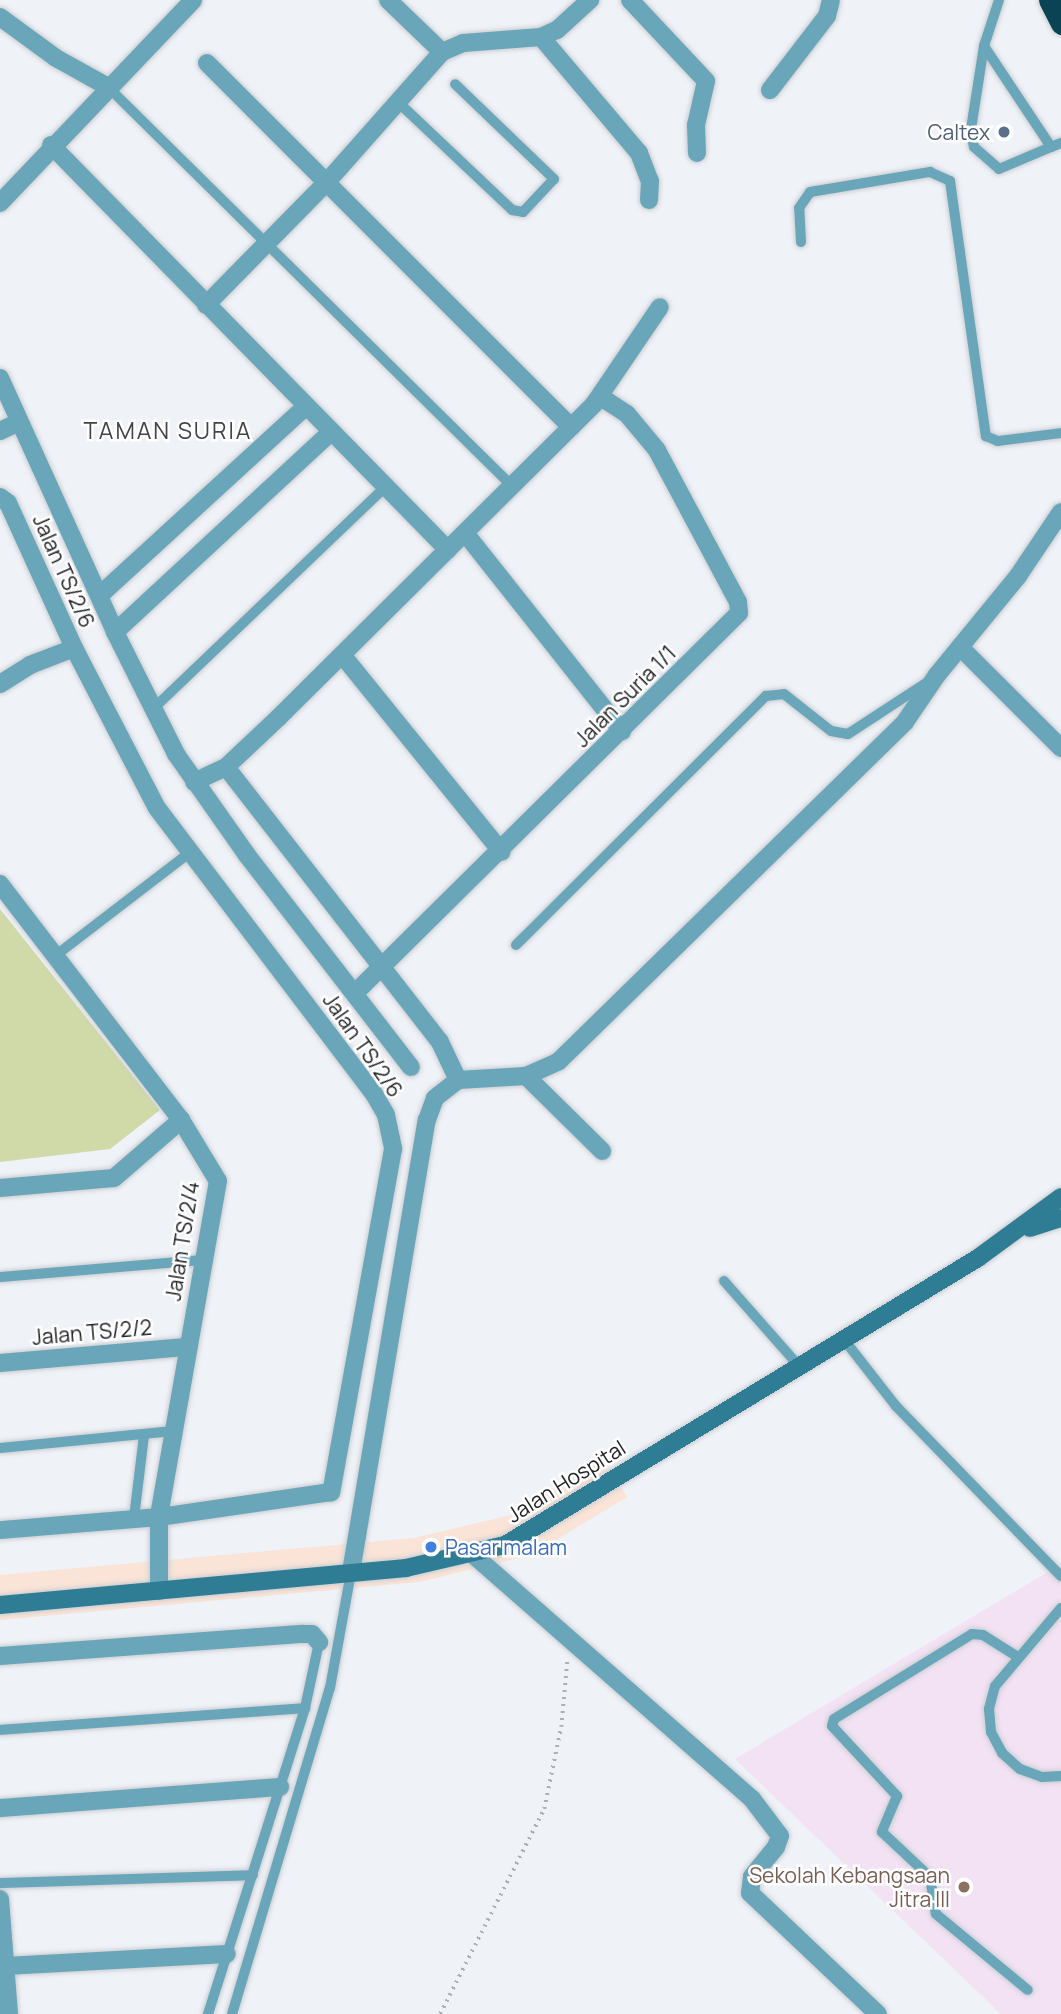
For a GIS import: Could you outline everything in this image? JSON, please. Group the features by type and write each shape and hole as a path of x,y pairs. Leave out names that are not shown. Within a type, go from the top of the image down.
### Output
{"highway":[{"path":"1049,0 1061,24"}],"street":[{"path":"0,203 51,145 193,0"},
{"path":"388,0 442,52"},
{"path":"206,305 326,183 442,52 463,43 541,37 557,30 590,0"},
{"path":"630,0 706,81 697,114 697,153"},
{"path":"769,90 827,16 831,0"},
{"path":"0,17 56,58 108,87"},
{"path":"541,37 639,153 650,181 649,200"},
{"path":"207,63 571,427"},
{"path":"51,145 448,550"},
{"path":"194,782 226,767 343,656 601,397 660,307"},
{"path":"0,378 152,710 194,782 411,1067"},
{"name":"Jalan Suria 1/1","path":"355,993 381,972 733,622 738,602 657,450 627,414 601,397"},
{"path":"100,596 306,406"},
{"path":"0,431 19,422"},
{"path":"115,632 331,432"},
{"name":"Jalan TS/2/6","path":"0,497 8,503 74,648 145,788 189,852 374,1094 386,1115 393,1149 331,1492 159,1517 0,1530"},
{"path":"351,1572 427,1120 439,1092 458,1080 527,1076 558,1061 905,722 937,675 1018,576 1061,512"},
{"path":"465,533 622,731"},
{"path":"960,647 1061,748"},
{"path":"0,684 30,665 74,648"},
{"path":"343,656 502,852"},
{"path":"226,767 381,972 440,1042 458,1080"},
{"name":"Jalan TS/2/4","path":"0,884 181,1120 218,1181 159,1517 159,1591"},
{"path":"527,1076 602,1151"},
{"path":"0,1188 114,1178 181,1120"},
{"name":"Jalan Hospital","path":"0,1605 406,1568 506,1545 1014,1234 1061,1197"},
{"name":"Jalan Hospital","path":"1014,1234 1061,1217"},
{"name":"Jalan TS/2/2","path":"0,1363 188,1347"},
{"path":"470,1552 570,1643 752,1799 779,1830 776,1847 752,1877 750,1893 878,2014"},
{"path":"0,1657 303,1634 312,1634 319,1642"},
{"path":"0,1808 280,1787"},
{"path":"0,1899 9,2014"},
{"path":"5,1966 227,1954"}],"lane":[{"path":"984,46 1056,145 999,169 974,147 971,129 984,46 999,0"},
{"path":"399,103 512,210 523,212 554,179 455,84"},
{"path":"108,87 269,242 512,486"},
{"path":"801,242 799,208 810,192 930,172 950,181 986,436 998,441 1061,433"},
{"path":"152,710 386,486"},
{"path":"516,944 766,696 784,694 831,731 848,734 937,675"},
{"path":"55,956 189,852"},
{"path":"0,1277 203,1260"},
{"path":"724,1281 798,1365"},
{"path":"842,1337 896,1406 1061,1576"},
{"path":"0,1448 144,1436 173,1431"},
{"path":"134,1518 144,1436"},
{"path":"232,2014 330,1688 351,1572"},
{"path":"1061,1608 995,1686 989,1709 991,1732 1002,1753 1020,1769 1042,1777 1061,1776"},
{"path":"1018,1657 983,1635 972,1634 834,1719 832,1726 897,1797 882,1832 930,1877 936,1914 1028,1990"},
{"path":"208,2014 305,1708 319,1642"},
{"path":"0,1730 305,1708"},
{"path":"0,1883 253,1875"}],"path":[{"path":"440,2014 544,1809 561,1727 570,1643"}],"shaded area":[{"name":"Pasar malam","path":"604,1458 627,1497 531,1555 420,1582 0,1620 0,1575 414,1538 511,1515"},
{"name":"Sekolah Kebangsaan Jitra III","path":"1061,1564 1061,2014 1001,2014 735,1759"}],"green space":[{"path":"0,909 160,1110 110,1149 0,1162"}],"place":[{"name":"Caltex","path":"1004,132"},
{"name":"Pasar malam","path":"431,1547"},
{"name":"Sekolah Kebangsaan Jitra III","path":"964,1887"}],"district":[{"name":"TAMAN SURIA","path":"168,430"}]}
